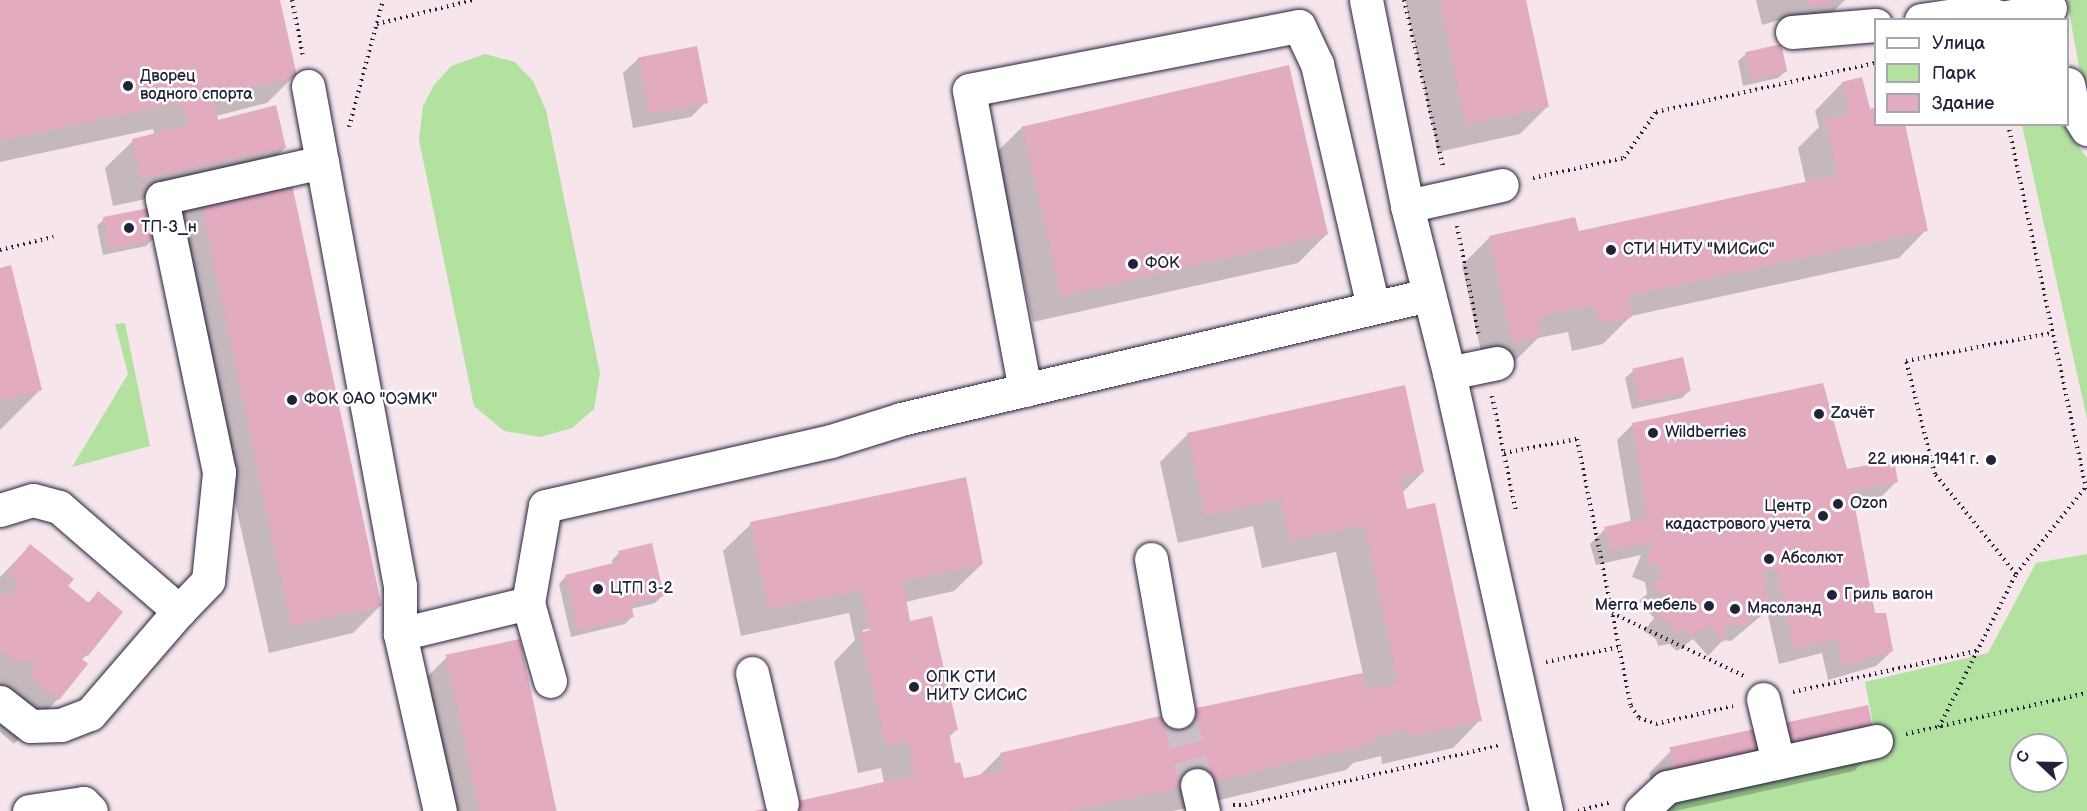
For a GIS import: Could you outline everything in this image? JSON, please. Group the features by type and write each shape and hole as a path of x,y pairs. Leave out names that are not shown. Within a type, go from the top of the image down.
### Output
{"street":[{"path":"1366,0 1407,206 1449,373 1530,736 1560,805"},
{"path":"1935,18 1981,11 2003,18 2051,9"},
{"path":"1792,32 1874,25"},
{"path":"1025,390 969,90 1299,26 1317,64 1373,307"},
{"path":"308,86 400,586 400,634 440,811"},
{"path":"2069,91 2073,106 2087,129"},
{"path":"0,702 31,726 61,724 90,714 208,581 219,472 162,198 322,162"},
{"path":"1407,206 1502,185"},
{"path":"550,681 528,603 545,506 831,441 901,419 1428,295"},
{"path":"1449,373 1491,364"},
{"path":"0,510 33,500 59,507 179,611"},
{"path":"1151,559 1178,712"},
{"path":"400,634 528,603"},
{"path":"752,673 782,804"},
{"path":"1757,689 1778,762"},
{"path":"1641,811 1667,787 1876,741"},
{"path":"29,811 83,803 91,811"}],"path":[{"path":"292,0 308,86"},
{"path":"322,162 344,148 383,0"},
{"path":"377,24 473,0"},
{"path":"1404,0 1491,364 1504,453 1518,523"},
{"path":"1502,185 1624,158 1656,112 1874,63"},
{"path":"2008,126 2087,494"},
{"path":"0,250 54,237"},
{"path":"2016,574 1935,474 1906,362 2052,333"},
{"path":"1504,453 1577,439 1631,706 1639,718 1656,724 1757,689 1977,651"},
{"path":"1939,727 2016,574 2086,488"},
{"path":"1612,613 1757,689"},
{"path":"1546,662 1619,647"},
{"path":"1544,651 1548,674"},
{"path":"1876,741 2087,693"},
{"path":"1200,800 1245,805 1477,753 1530,736"},
{"path":"1560,805 1577,811"}],"green space":[{"path":"2067,0 2087,0 2087,84 2079,67"},
{"path":"485,54 515,62 533,81 546,110 600,373 594,409 572,428 540,437 504,431 474,406 419,140 423,106 434,85 451,66"},
{"path":"2022,126 2064,126 2087,158 2087,419"},
{"path":"125,323 150,446 72,467 128,374 115,324"},
{"path":"2087,554 2087,811 1660,811 1680,794 1876,741 1865,682 1988,653 2036,563"}],"building":[{"name":"Дворец водного спорта","path":"0,0 280,0 297,76 214,97 218,120 276,105 286,148 140,179 132,139 188,125 181,102 0,141"},
{"path":"1439,0 1526,0 1549,107 1466,125"},
{"path":"1808,0 1836,0 1836,1 1810,7"},
{"path":"1781,44 1787,71 1751,80 1745,52"},
{"path":"697,46 708,103 649,114 638,57"},
{"path":"1289,65 1328,235 1061,296 1022,127"},
{"path":"1862,77 1870,109 1874,108 1874,126 1905,126 1928,231 1628,296 1632,317 1599,324 1595,305 1537,317 1541,337 1512,343 1489,236 1575,217 1579,231 1837,175 1825,119 1849,114 1842,82"},
{"name":"ФОК ОАО \"ОЭМК\"","path":"290,175 382,606 291,626 199,194"},
{"name":"ТП-3_н","path":"149,208 155,239 109,248 103,217"},
{"path":"11,265 42,390 0,400 0,268"},
{"path":"1683,357 1691,391 1640,403 1632,369"},
{"path":"1823,383 1847,469 1894,460 1898,482 1852,491 1875,613 1886,613 1893,651 1843,666 1837,639 1794,649 1776,569 1764,571 1771,609 1752,615 1747,627 1727,622 1724,642 1719,640 1721,637 1709,625 1693,636 1685,630 1673,632 1670,624 1657,615 1668,602 1653,585 1661,578 1660,567 1646,562 1654,541 1611,551 1604,527 1647,517 1632,423"},
{"path":"1405,385 1424,472 1400,478 1407,509 1435,503 1482,721 1409,737 1408,730 1374,737 1375,743 1197,785 1069,811 754,811 915,775 908,741 886,746 860,633 870,630 862,590 768,609 750,522 966,477 983,564 903,581 910,621 932,616 958,730 949,732 955,763 960,762 964,778 1004,770 1000,753 1178,712 1362,673 1366,690 1398,683 1364,525 1290,541 1281,499 1205,516 1187,433"},
{"name":"ЦТП 3-2","path":"652,543 664,596 631,604 634,617 579,631 565,575 621,561 618,551"},
{"path":"30,544 74,579 68,586 89,603 98,591 123,612 88,656 84,653 80,657 88,664 59,700 29,677 36,668 24,658 19,664 0,649 0,596 3,593 8,597 19,584 7,574"},
{"path":"520,639 557,811 479,811 446,655"},
{"path":"1868,705 1877,749 1679,791 1669,747"}],"tunnel":[{"path":"1178,712 1197,785"}],"place":[{"name":"Дворец водного спорта","path":"128,86"},
{"name":"ТП-3_н","path":"129,228"},
{"name":"СТИ НИТУ \"МИСиС\"","path":"1611,250"},
{"name":"ФОК","path":"1133,264"},
{"name":"ФОК ОАО \"ОЭМК\"","path":"292,400"},
{"name":"Zачёт","path":"1819,414"},
{"name":"Wildberries","path":"1653,433"},
{"name":"22 июня 1941 г.","path":"1991,460"},
{"name":"Ozon","path":"1838,504"},
{"name":"Центр кадастрового учета","path":"1823,516"},
{"name":"Абсолют","path":"1769,559"},
{"name":"ЦТП 3-2","path":"598,589"},
{"name":"Гриль вагон","path":"1832,595"},
{"name":"Мегга мебель","path":"1709,606"},
{"name":"Мясолэнд","path":"1735,609"},
{"name":"ОПК СТИ НИТУ СИСиС","path":"914,687"}]}
